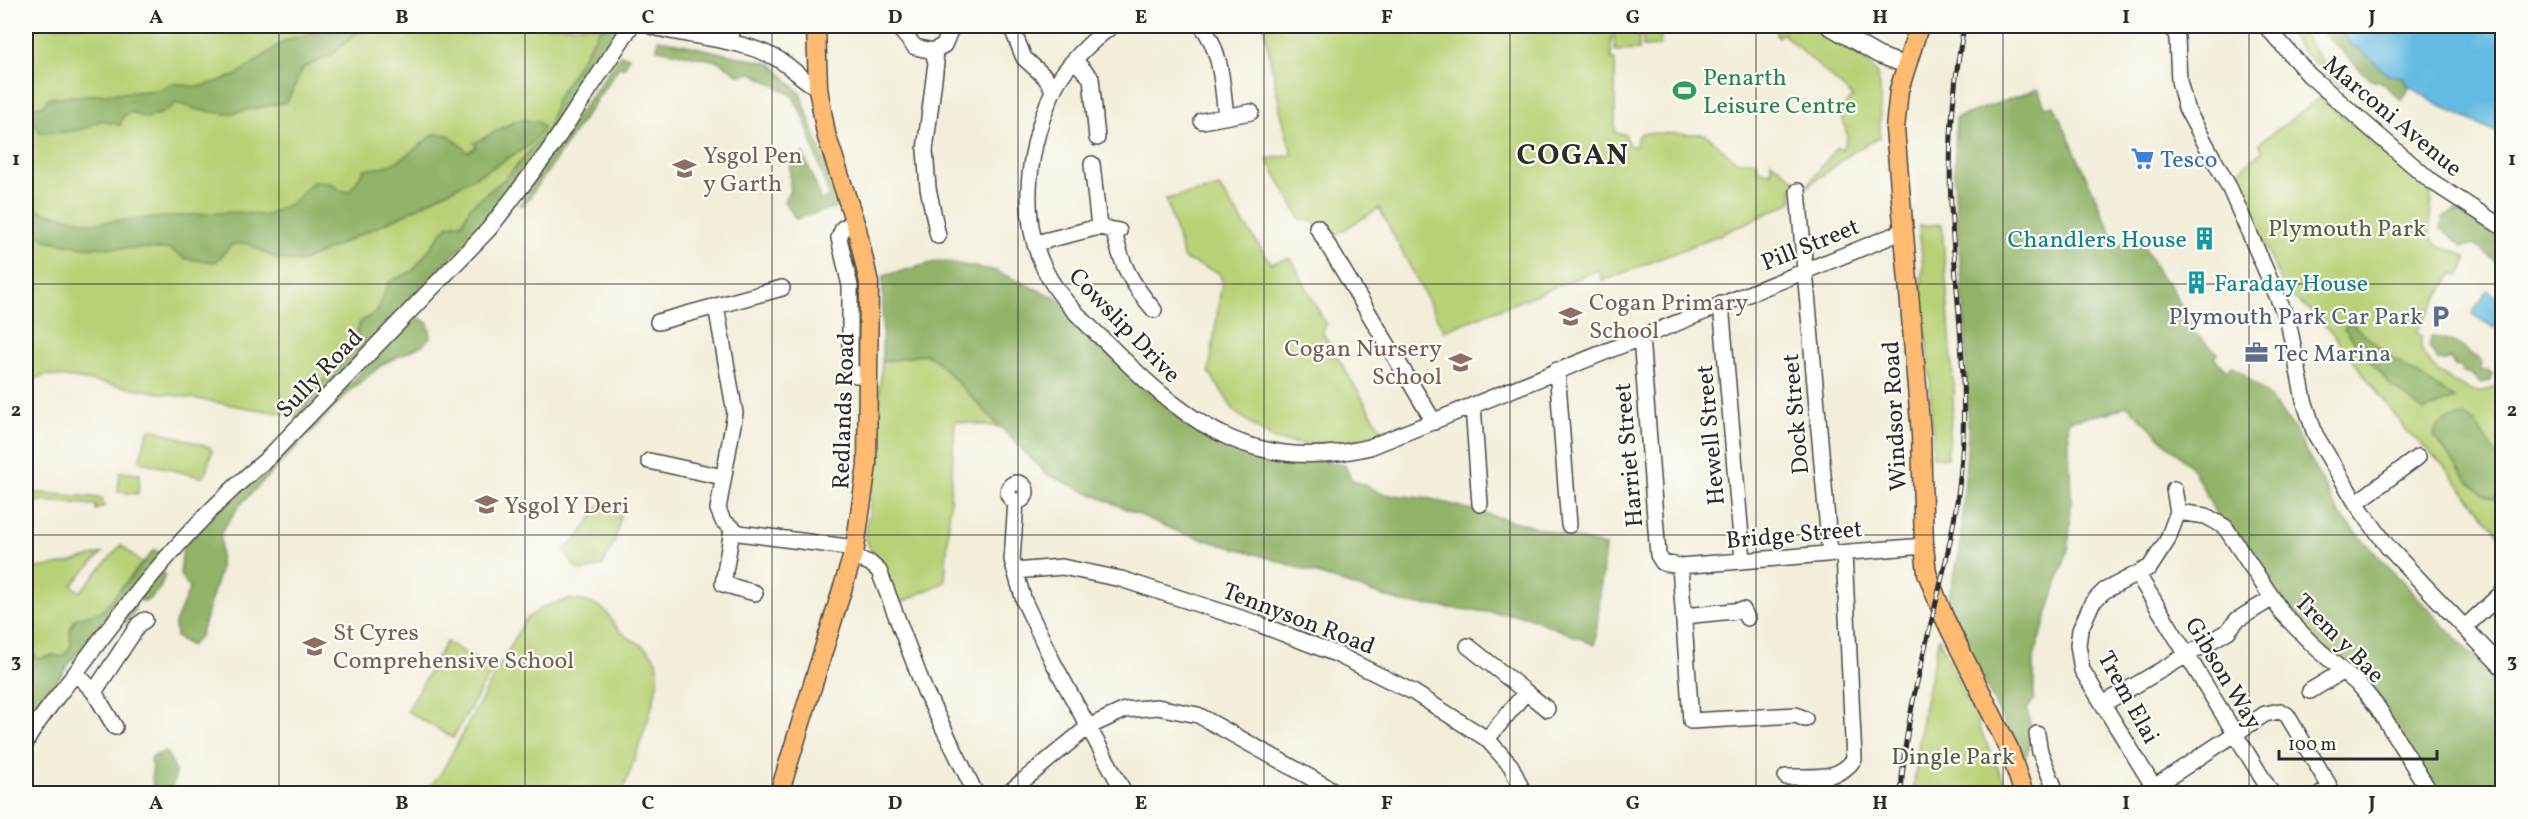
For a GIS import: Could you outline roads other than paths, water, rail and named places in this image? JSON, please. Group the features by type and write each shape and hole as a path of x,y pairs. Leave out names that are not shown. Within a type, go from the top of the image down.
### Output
{"main road":[{"name":"Redlands Road","path":"779,794 854,553 865,490 869,283 854,222 826,134 818,88 816,26"},
{"name":"Windsor Road","path":"1919,26 1905,65 1895,129 1921,434 1924,546 1927,573 1934,594 2008,749 2024,794"},
{"name":"Windsor Road","path":"2008,749 2022,765 2037,794"}],"street":[{"name":"Sully Road","path":"26,742 76,673 185,537 228,491 267,459 489,229 548,152 632,26"},
{"path":"651,26 730,42 777,59 818,88"},
{"path":"730,42 733,26"},
{"path":"897,26 915,47 933,51 944,45 952,26"},
{"path":"1011,26 1024,58 1045,77 1053,90"},
{"name":"Cowslip Drive","path":"1112,26 1075,61 1053,90 1037,135 1031,166 1030,212 1035,243 1046,271 1063,298 1168,402 1217,432 1262,450 1309,456 1370,447 1434,422"},
{"path":"1202,26 1211,39 1219,62 1226,116"},
{"path":"1828,26 1871,52 1905,65"},
{"name":"Marconi Avenue","path":"2266,26 2309,75 2382,140 2443,191 2502,227"},
{"path":"2178,30 2177,72 2186,108 2230,189 2289,321 2304,400 2315,434 2356,503 2388,547 2502,667"},
{"path":"933,51 936,63 925,150 928,188 938,236"},
{"path":"1075,61 1091,78 1097,138"},
{"path":"1202,121 1251,112"},
{"path":"1092,164 1121,262 1134,287 1154,310"},
{"name":"Dock Street","path":"1786,777 1838,775 1847,770 1854,759 1837,553 1798,191"},
{"path":"1317,227 1434,422"},
{"path":"1035,243 1111,230"},
{"name":"Pill Street","path":"1434,422 1557,370 1904,231"},
{"path":"658,321 782,288"},
{"name":"Hewell Street","path":"1721,304 1743,561"},
{"path":"716,306 735,413 718,509 723,521 732,530 854,553 879,571 925,691 976,794"},
{"name":"Harriet Street","path":"1641,337 1658,555 1674,566 1684,616 1691,721 1796,715 1805,719"},
{"path":"1557,370 1569,525"},
{"path":"1473,405 1480,504"},
{"path":"2356,503 2418,458"},
{"path":"650,461 723,477"},
{"path":"2138,575 2150,567 2158,557 2178,512 2174,489"},
{"path":"1016,501 1012,551 1015,571 1030,614 1125,794"},
{"name":"Trem y Bae","path":"2178,512 2206,516 2225,526 2271,599 2297,630 2343,671 2378,708 2431,794"},
{"path":"732,530 723,584 755,593"},
{"name":"Bridge Street","path":"1674,566 1924,546"},
{"name":"Tennyson Road","path":"1015,571 1062,567 1095,572 1256,623 1359,664 1432,703 1487,739 1511,766 1524,794"},
{"name":"Gibson Way","path":"2138,575 2272,794"},
{"name":"Trem Elai","path":"2138,575 2104,591 2092,603 2080,630 2078,645 2082,670 2156,790"},
{"path":"2465,627 2502,593"},
{"path":"2103,704 2228,631 2237,620 2271,599"},
{"path":"1684,616 1743,610 1746,618"},
{"path":"94,692 139,624 145,620"},
{"path":"1468,646 1547,709"},
{"path":"2310,691 2343,671"},
{"path":"76,673 94,692 115,727"},
{"path":"1487,739 1526,692"},
{"path":"1007,794 1088,727 1117,713 1140,707 1184,711 1214,723 1340,794"},
{"path":"2156,790 2234,733 2272,711 2287,715 2328,791"},
{"path":"2037,734 2040,752 2057,794"}],"water":[{"path":"2337,26 2502,26 2502,135 2438,105 2405,83 2404,77 2389,75 2359,48 2352,46"},
{"path":"2487,290 2502,300 2502,315 2494,328 2472,314"}],"railway":[{"path":"1901,794 1912,708 1950,540 1958,498 1962,455 1962,362 1950,161 1954,93 1964,26"}],"place":[{"name":"Penarth Leisure Centre","path":"1685,91"},
{"name":"Tesco","path":"2142,159"},
{"name":"Ysgol Pen y Garth","path":"685,169"},
{"name":"Chandlers House","path":"2205,239"},
{"name":"Faraday House","path":"2196,283"},
{"name":"Cogan Primary School","path":"1571,316"},
{"name":"Plymouth Park Car Park","path":"2441,316"},
{"name":"Tec Marina","path":"2256,353"},
{"name":"Cogan Nursery School","path":"1460,362"},
{"name":"Ysgol Y Deri","path":"486,505"},
{"name":"St Cyres Comprehensive School","path":"315,646"}],"district":[{"name":"COGAN","path":"1573,154"}],"park label":[{"name":"Plymouth Park","path":"2347,228"},
{"name":"Dingle Park","path":"1953,756"}]}
